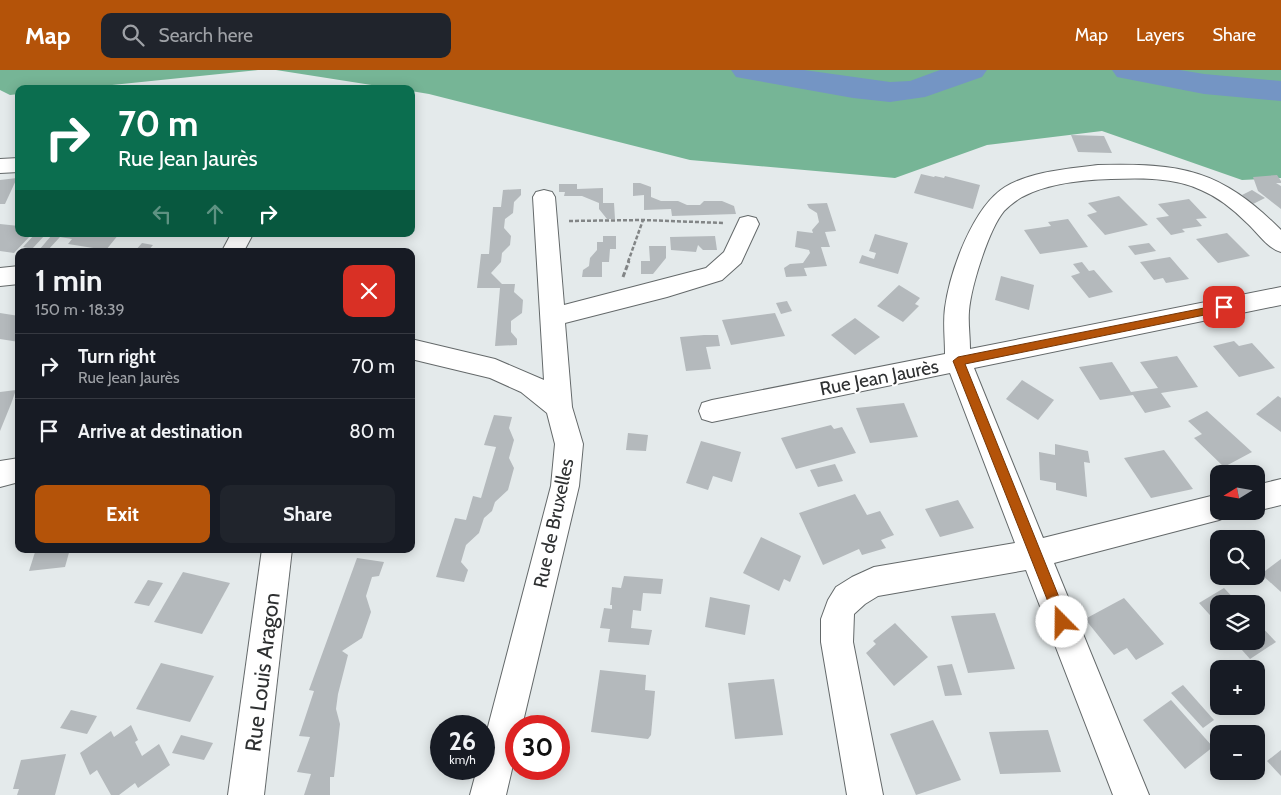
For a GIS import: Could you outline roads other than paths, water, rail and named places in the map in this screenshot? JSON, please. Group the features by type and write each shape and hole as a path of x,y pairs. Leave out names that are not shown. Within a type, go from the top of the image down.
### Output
{"street":[{"path":"0,166 15,165"},
{"path":"1131,795 958,361 957,305 974,250 996,206 1012,192 1032,183 1073,176 1118,172 1156,172 1190,177 1226,194 1249,210 1281,244"},
{"name":"Rue de Bruxelles","path":"488,795 565,486 570,444 559,407 544,197"},
{"path":"553,317 714,274 733,258 748,224"},
{"path":"0,277 15,275"},
{"name":"Rue Jean Jaurès","path":"712,411 1281,296"},
{"path":"415,350 495,369 530,384 559,407"},
{"path":"0,474 15,471"},
{"path":"1265,496 1281,492"},
{"path":"865,795 837,642 836,622 840,606 855,591 874,582 1035,554 1210,510"},
{"name":"Rue Louis Aragon","path":"246,795 276,553"}],"waterway":[{"path":"747,70 853,88 890,92 914,90 971,70"},
{"path":"1128,70 1204,84 1281,91"}]}
